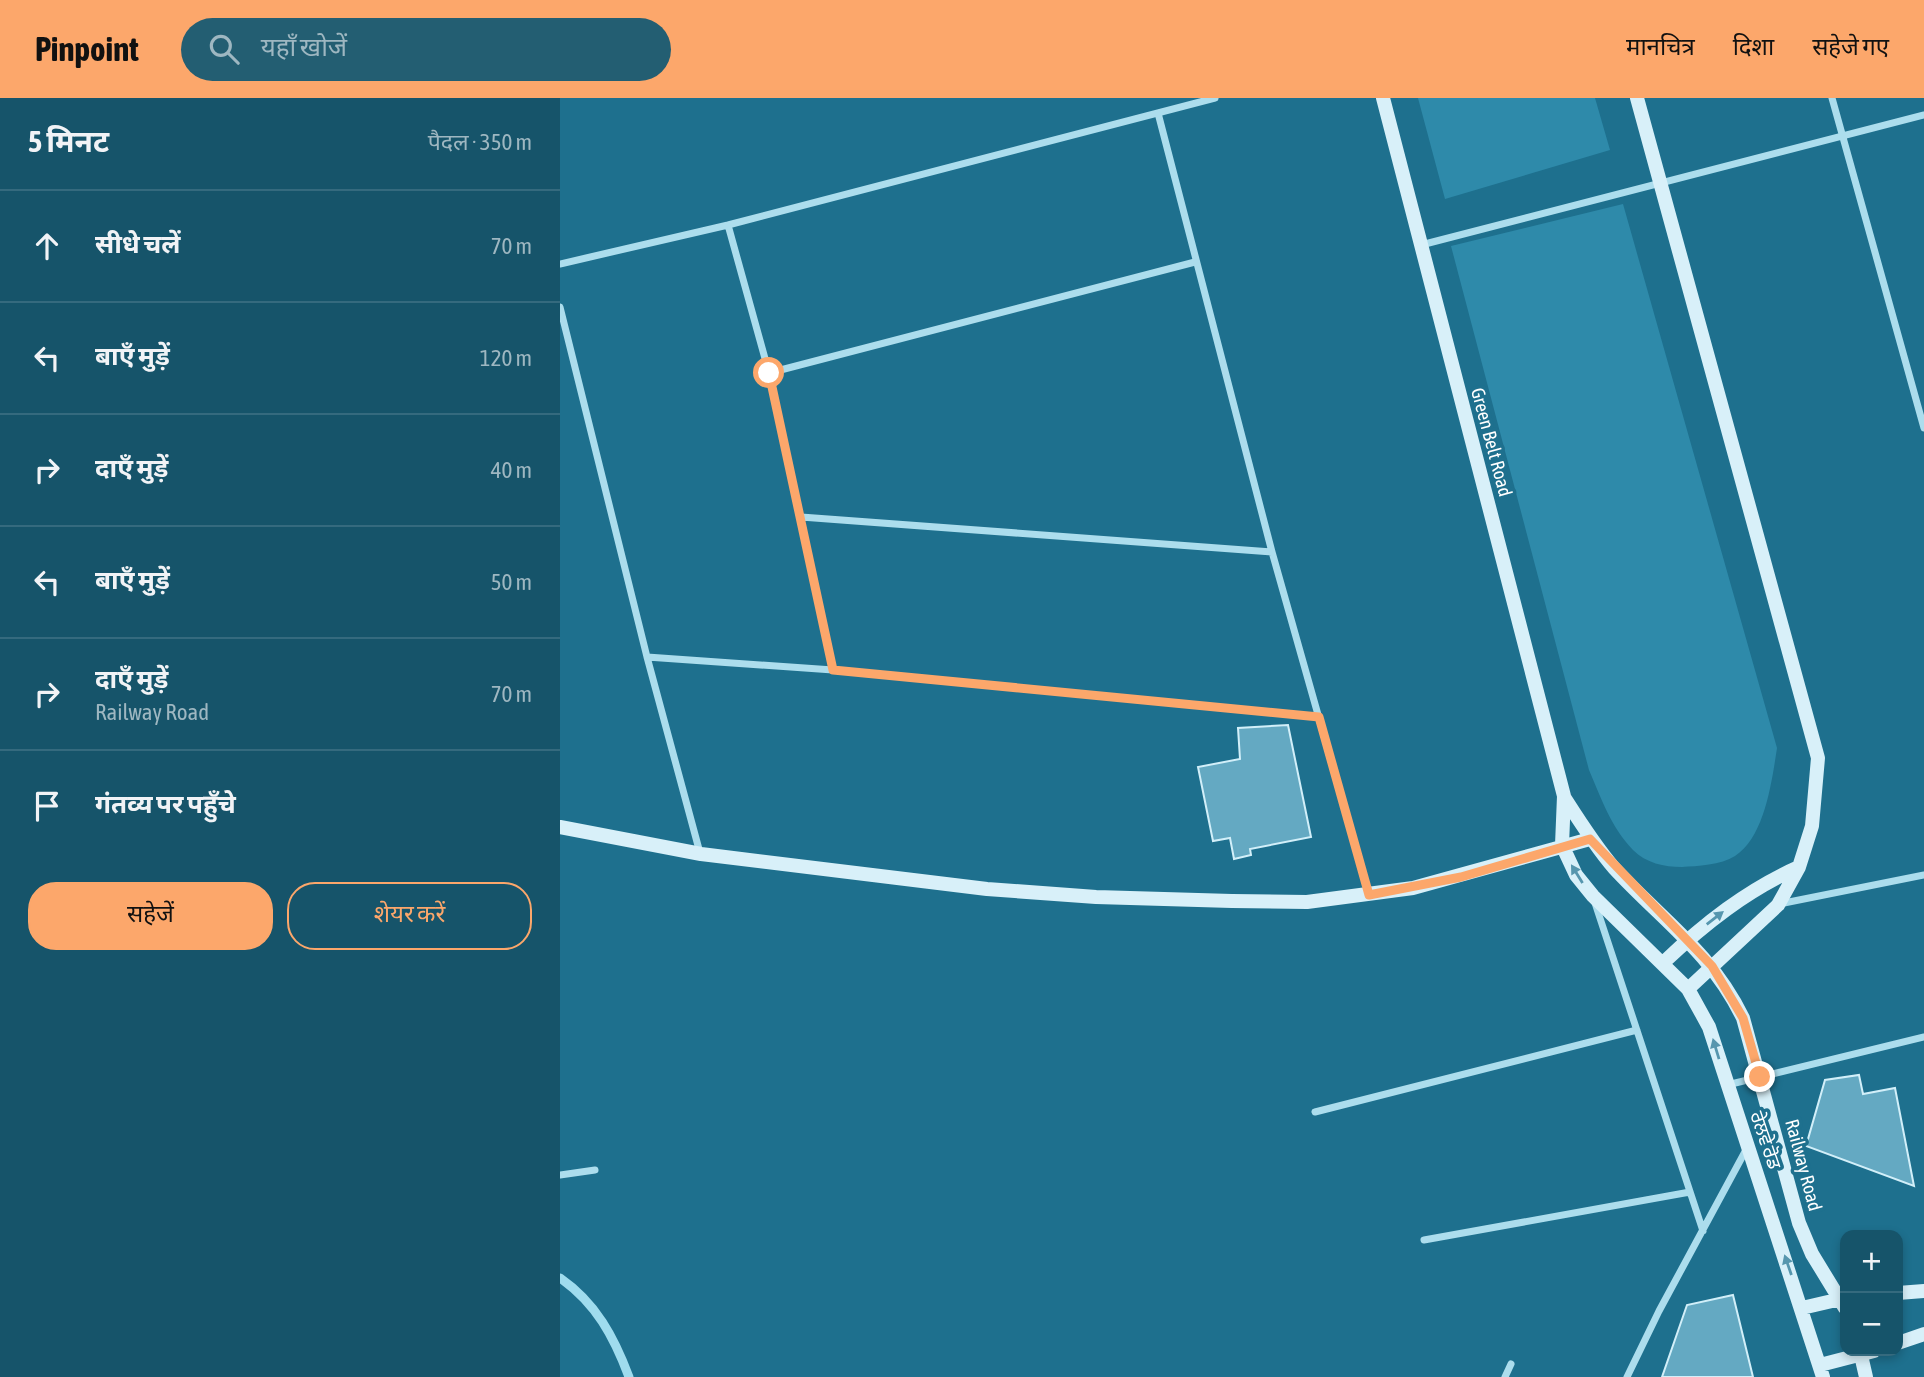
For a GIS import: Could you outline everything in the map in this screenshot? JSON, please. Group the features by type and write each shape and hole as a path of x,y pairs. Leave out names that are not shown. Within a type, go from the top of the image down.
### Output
{"street":[{"path":"560,264 728,225 1215,98"},
{"name":"Green Belt Road","path":"1383,98 1564,796"},
{"path":"1637,98 1818,758 1812,826 1799,867 1778,905 1688,989"},
{"path":"1832,98 1924,428"},
{"path":"1158,113 1272,552 1369,895"},
{"path":"1421,246 1924,115"},
{"path":"728,225 769,373 833,670"},
{"path":"769,373 1195,262"},
{"path":"560,307 646,657 701,854"},
{"path":"801,517 1272,552"},
{"path":"646,657 833,670 1319,717"},
{"name":"Railway Road","path":"1564,796 1590,839 1615,868 1712,966 1743,1018 1799,1223 1812,1254 1840,1295"},
{"name":"ਰੇਲਵੇ ਰੋਡ","path":"1564,796 1562,845 1576,875 1593,896 1688,989 1709,1027 1822,1371"},
{"path":"560,827 701,854 986,888 1096,897 1307,902 1369,895 1461,877 1562,845 1590,839"},
{"path":"1663,963 1688,939 1760,884 1799,867"},
{"path":"1778,905 1924,875"},
{"path":"1593,896 1703,1231"},
{"path":"1315,1112 1637,1030"},
{"path":"1727,1085 1924,1037"},
{"path":"1628,1377 1748,1147"},
{"path":"560,1175 595,1170"},
{"path":"1424,1240 1690,1192"},
{"path":"1903,1292 1924,1290"},
{"path":"1802,1308 1840,1302"},
{"path":"1822,1371 1857,1356"},
{"path":"1866,1356 1866,1377"},
{"path":"1505,1377 1511,1364"}],"shaded area":[{"path":"1418,98 1595,98 1610,150 1445,199"},
{"path":"1623,204 1777,748 1765,807 1754,836 1735,856 1702,865 1662,865 1649,861 1633,850 1602,802 1589,770 1451,246"}],"building":[{"path":"1288,725 1311,837 1250,849 1251,855 1234,859 1230,838 1213,841 1198,767 1240,759 1238,728"},
{"path":"1859,1075 1863,1094 1895,1088 1914,1186 1806,1146 1825,1080"},
{"path":"1733,1295 1753,1377 1662,1377 1687,1305"}],"waterway":[{"path":"560,1278 594,1310 617,1348 629,1377"}],"route":[{"path":"769,373 833,670 1319,717 1369,895 1461,877 1562,845 1590,839 1712,966 1727,987 1743,1018 1760,1077"}]}
